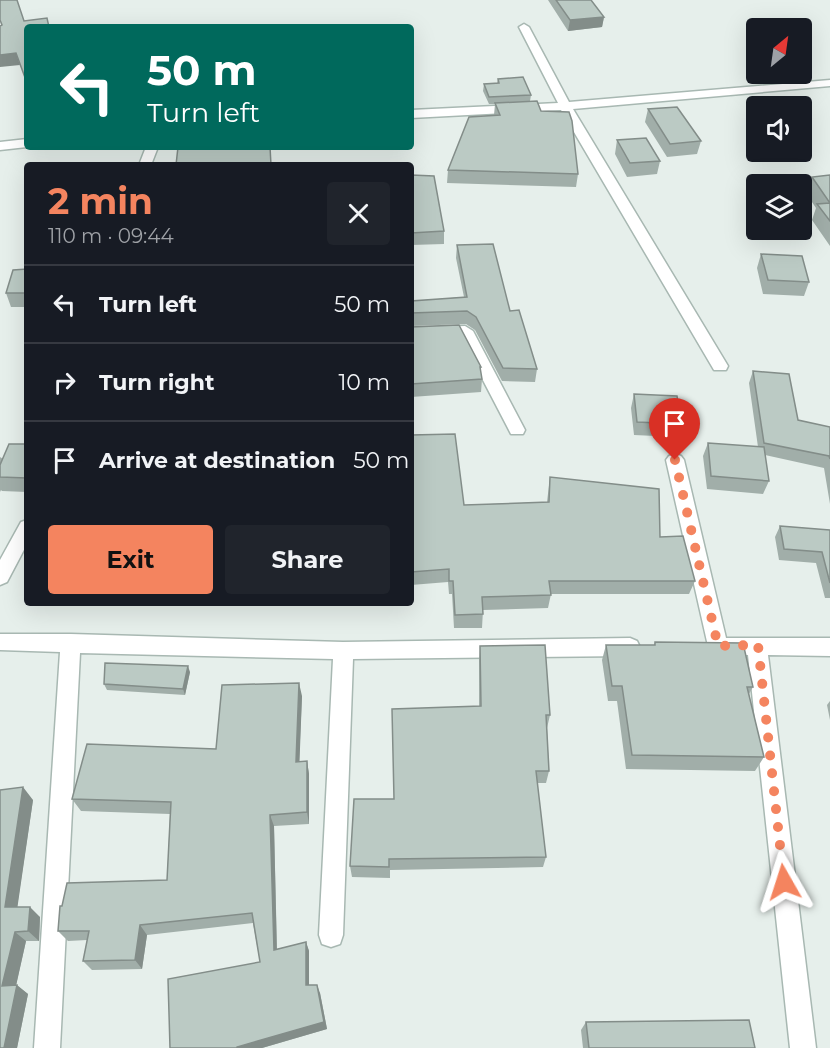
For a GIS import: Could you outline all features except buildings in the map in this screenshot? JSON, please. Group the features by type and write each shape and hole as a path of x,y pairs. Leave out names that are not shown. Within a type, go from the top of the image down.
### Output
{"street":[{"path":"524,27 565,106 720,366"},
{"path":"414,114 565,106 830,83"},
{"path":"0,146 24,143"},
{"path":"414,333 465,331 517,430"},
{"path":"675,460 718,646"},
{"path":"0,577 24,533"},
{"path":"0,642 70,642 343,651 648,647"},
{"path":"47,1048 70,642"},
{"path":"758,645 803,1048"},
{"path":"695,646 830,647"},
{"path":"331,934 343,651"}],"route":[{"path":"675,460 718,646 758,645 784,882"}]}
